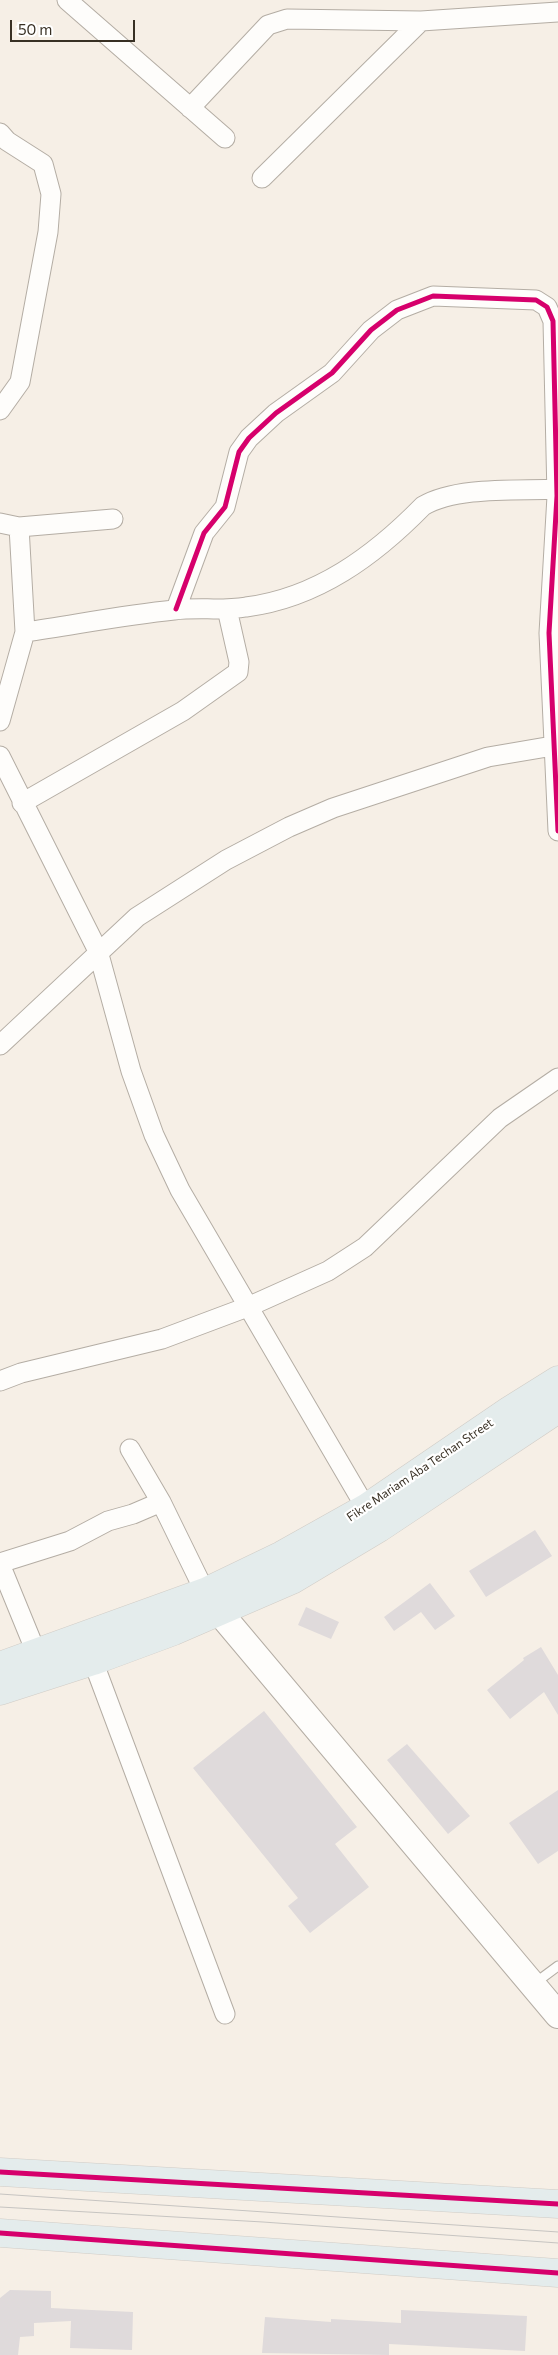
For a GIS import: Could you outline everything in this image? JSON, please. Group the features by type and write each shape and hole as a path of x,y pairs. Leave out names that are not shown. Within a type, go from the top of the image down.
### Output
{"main road":[{"name":"Fikre Mariam Aba Techan Street","path":"0,1691 93,1661 213,1602 282,1555 366,1508 510,1410 558,1380"},
{"name":"Fikre Mariam Aba Techan Street","path":"0,1666 36,1652 292,1580 336,1555 558,1409"},
{"path":"0,2172 558,2204"},
{"path":"0,2232 558,2273"}],"street":[{"path":"69,1 225,138"},
{"path":"190,108 268,25 287,19 421,21 558,12"},
{"path":"262,178 421,21"},
{"path":"0,133 7,141 43,164 51,194 48,232 20,382 0,410"},
{"path":"176,609 204,533 225,507 239,452 249,438 276,412 332,372 371,330 397,310 433,296 536,300 547,307 553,321 558,489 549,633 556,745 558,831"},
{"path":"24,632 176,609 227,609 277,602 314,588 358,564 423,506 434,500 469,493 558,489"},
{"path":"0,523 19,527 113,518"},
{"path":"0,721 24,632 19,527"},
{"path":"22,803 183,711 238,672 239,662 227,609"},
{"path":"0,1045 136,917 226,860 289,827 333,808 488,757 556,745"},
{"path":"0,756 98,951 131,1071 154,1135 180,1190 250,1306 366,1508"},
{"path":"0,1381 21,1373 162,1339 250,1306 328,1271 365,1247 500,1118 558,1078"},
{"path":"130,1449 161,1502 213,1602 558,2015"},
{"path":"36,1652 0,1563 70,1541 108,1521 134,1514 161,1502"},
{"path":"93,1661 225,2014"}],"lane":[{"path":"533,1985 558,1966"}],"building":[{"path":"535,1530 552,1556 486,1597 469,1571"},
{"path":"430,1583 455,1616 435,1630 421,1612 394,1631 384,1617"},
{"path":"306,1607 339,1622 331,1639 298,1625"},
{"path":"541,1647 558,1675 558,1715 544,1692 510,1719 487,1690 524,1660 523,1658"},
{"path":"264,1711 357,1827 335,1844 369,1887 310,1933 288,1906 298,1898 193,1768"},
{"path":"407,1744 470,1816 448,1834 387,1760"},
{"path":"558,1790 558,1851 538,1864 509,1823"},
{"path":"10,2290 51,2291 51,2308 133,2312 132,2350 70,2348 71,2321 34,2323 34,2336 20,2337 18,2355 0,2355 0,2298"},
{"path":"401,2310 527,2316 525,2351 389,2344 389,2355 262,2353 265,2317 331,2322 331,2319 401,2323"}],"tram line":[{"path":"0,2194 558,2232"},
{"path":"0,2207 263,2222 558,2243"}],"cycle path":[{"path":"176,609 204,533 225,507 239,452 249,438 276,413 332,373 371,330 397,310 433,296 536,300 547,307 553,321 557,496 549,633 558,831"},
{"path":"0,2172 558,2204"},
{"path":"0,2233 558,2273"}]}
